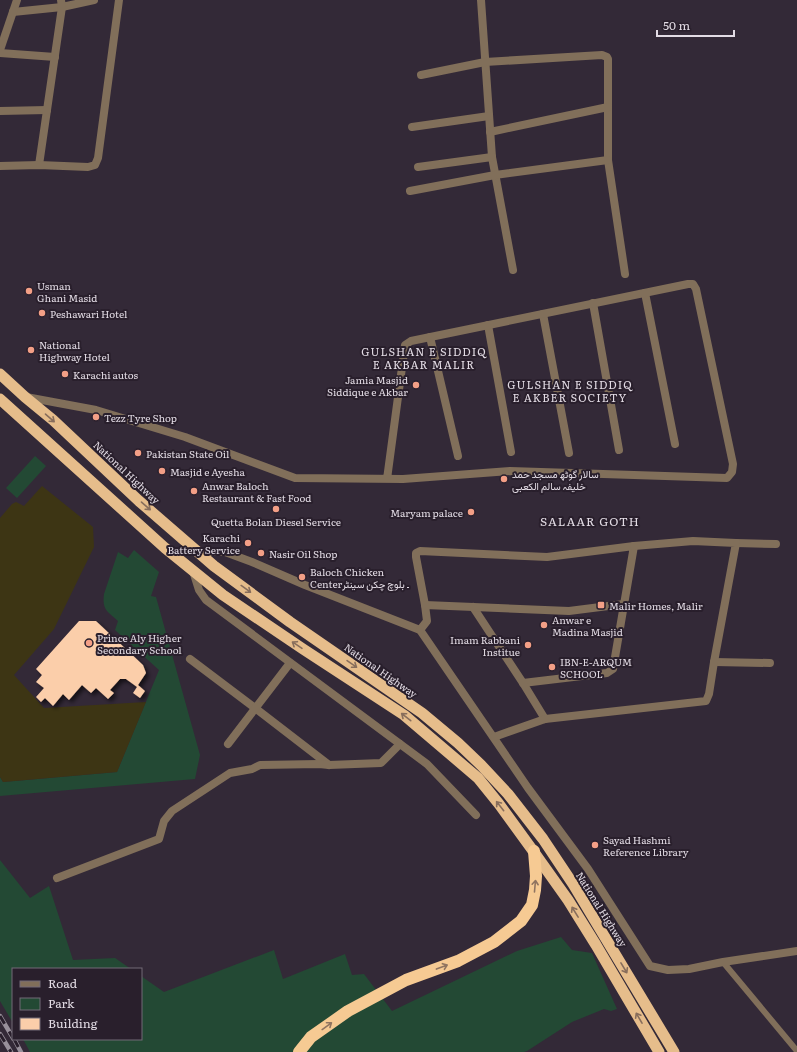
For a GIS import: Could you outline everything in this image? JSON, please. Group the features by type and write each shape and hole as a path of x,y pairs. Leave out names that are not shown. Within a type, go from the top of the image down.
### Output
{"highway":[{"name":"National Highway","path":"0,374 214,566 290,622 422,713 458,743 481,765 508,794 543,839 573,884 674,1052"},
{"path":"0,399 165,548 223,595 404,715 478,778 534,851 568,900 659,1052"},
{"path":"299,1052 311,1037 348,1011 406,980 458,961 470,955 494,942 521,921 532,905 535,890 536,876 534,851"}],"street":[{"path":"17,0 0,51 55,57"},
{"path":"13,12 62,3 94,0"},
{"path":"0,166 39,165 88,167 95,165 98,158 119,0"},
{"path":"481,0 492,156 513,270"},
{"path":"39,165 62,3"},
{"path":"421,75 486,62 605,56 608,60 608,160 625,274"},
{"path":"490,132 608,107"},
{"path":"0,111 47,110"},
{"path":"412,127 489,116"},
{"path":"418,167 492,156"},
{"path":"410,191 496,175 608,160"},
{"path":"25,397 96,410 185,437 295,478 387,479 403,479 510,471 727,478 732,472 733,464 696,289 693,284 411,341 405,345 387,479"},
{"path":"645,293 675,444"},
{"path":"593,303 619,450"},
{"path":"543,314 569,453"},
{"path":"488,325 511,452"},
{"path":"430,337 458,456"},
{"path":"420,630 427,620 416,557 416,553 420,551 547,557 634,546 693,541 776,544"},
{"path":"494,737 545,719 706,701 709,694 736,542"},
{"path":"523,683 607,673 613,669 634,546"},
{"path":"198,552 225,552 420,630 528,788 588,868 650,966 668,970 689,969 723,962 797,951"},
{"path":"193,571 198,590 206,600 427,764 476,815"},
{"path":"425,605 569,611 624,604"},
{"path":"472,607 523,683 545,719"},
{"path":"190,659 329,765"},
{"path":"228,744 290,662"},
{"path":"714,662 770,663"},
{"path":"57,878 158,839 164,821 172,811 230,773 252,769 260,765 381,764 400,744"}],"lane":[{"path":"723,962 797,1051"}],"green space":[{"path":"35,456 46,466 17,498 6,488"},
{"path":"134,550 159,572 151,596 156,597 200,755 195,779 0,796 0,777 3,782 117,772 159,670 115,630 118,621 106,610 104,604 104,594 118,552 128,558"},
{"path":"0,860 30,898 49,886 73,960 115,958 130,968 12,968 12,1021 0,1001"},
{"path":"561,937 572,950 592,953 617,1009 611,1011 604,1009 572,1022 524,1052 30,1052 24,1040 142,1040 142,977 164,992 274,950 283,979 345,954 352,975 364,974 392,1011 517,951"}],"sand":[{"path":"42,486 93,527 94,547 54,629 14,675 44,708 146,702 117,772 3,782 0,777 0,518 12,504 16,502 24,506"}],"building":[{"name":"Prince Aly Higher Secondary School","path":"79,621 96,621 143,665 146,673 138,685 145,691 140,698 133,693 137,687 126,679 120,679 110,690 114,693 108,699 96,688 91,693 82,685 69,700 63,694 53,706 45,698 41,702 36,697 44,688 36,682 42,675 36,669"}],"railway":[{"path":"0,1016 12,1036"},
{"path":"0,1034 11,1052"},
{"path":"15,1040 21,1052"}],"place":[{"name":"Usman Ghani Masid","path":"29,291"},
{"name":"Peshawari Hotel","path":"42,313"},
{"name":"National Highway Hotel","path":"31,350"},
{"name":"Karachi autos","path":"65,374"},
{"name":"Jamia Masjid Siddique e Akbar","path":"416,385"},
{"name":"Tezz Tyre Shop","path":"96,417"},
{"name":"Pakistan State Oil","path":"138,453"},
{"name":"Masjid e Ayesha","path":"162,471"},
{"name":"سالار گوٹھ مسجد حمد خلیفہ سالم الکعبی","path":"504,479"},
{"name":"Anwar Baloch Restaurant & Fast Food","path":"194,491"},
{"name":"Quetta Bolan Diesel Service","path":"276,509"},
{"name":"Maryam palace","path":"471,512"},
{"name":"Karachi Battery Service","path":"248,543"},
{"name":"Nasir Oil Shop","path":"261,553"},
{"name":"Baloch Chicken Center۔ بلوچ چکن سینٹر","path":"302,577"},
{"name":"Malir Homes, Malir","path":"601,605"},
{"name":"Anwar e Madina Masjid","path":"544,625"},
{"name":"Prince Aly Higher Secondary School","path":"89,643"},
{"name":"Imam Rabbani Institue","path":"528,645"},
{"name":"IBN-E-ARQUM SCHOOL","path":"552,667"},
{"name":"Sayad Hashmi Reference Library","path":"595,845"}],"district":[{"name":"GULSHAN E SIDDIQ E AKBAR MALIR","path":"424,357"},
{"name":"GULSHAN E SIDDIQ E AKBER SOCIETY","path":"570,390"},
{"name":"SALAAR GOTH","path":"590,521"}]}
